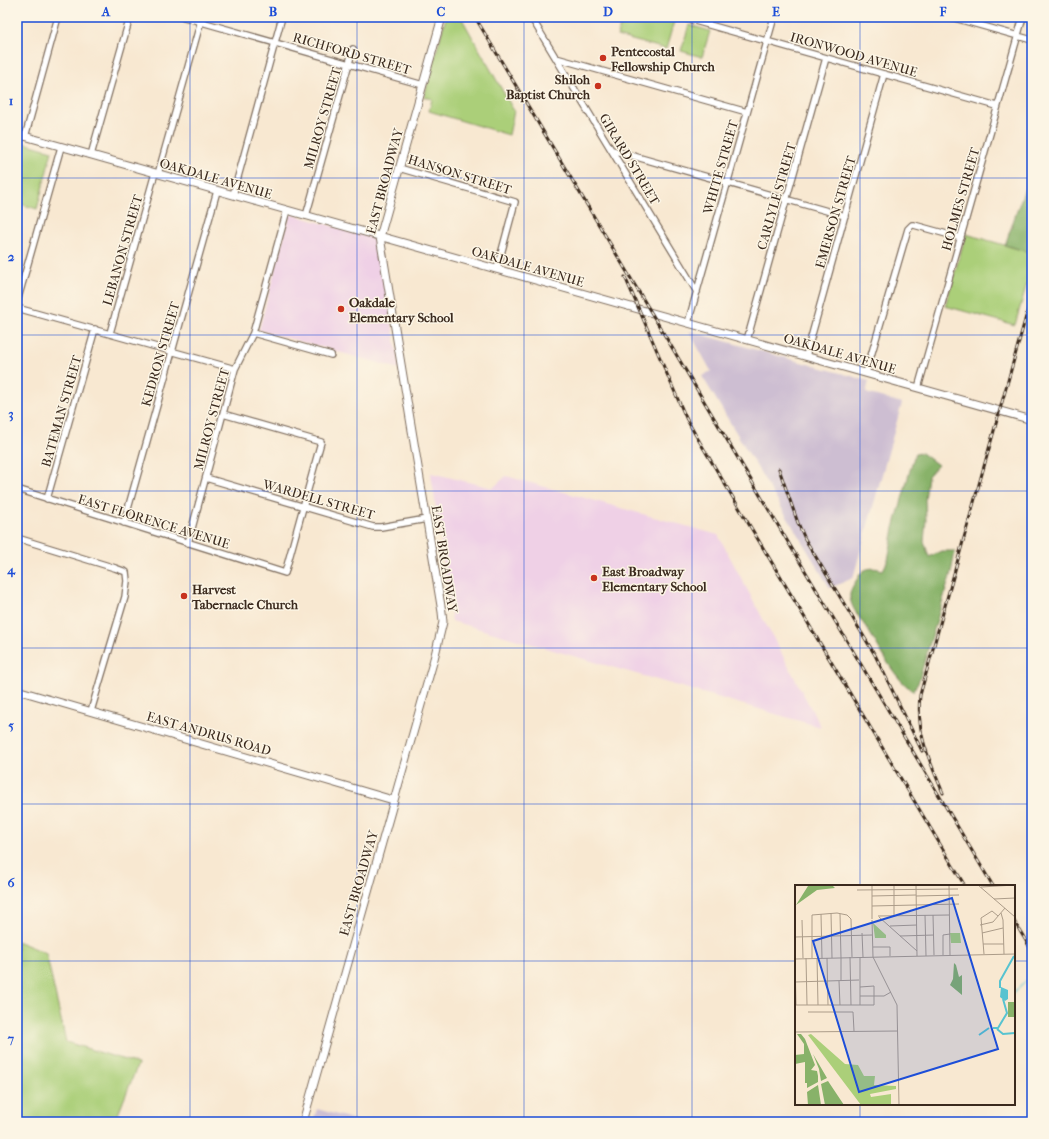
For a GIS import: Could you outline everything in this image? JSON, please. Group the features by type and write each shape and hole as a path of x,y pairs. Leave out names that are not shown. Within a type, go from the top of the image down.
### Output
{"street":[{"path":"25,137 58,17"},
{"path":"91,155 130,17"},
{"name":"RICHFORD STREET","path":"184,17 201,19 275,43 422,85"},
{"path":"233,195 282,17"},
{"name":"EAST BROADWAY","path":"303,1122 434,659 443,622 380,237 442,17"},
{"name":"GIRARD STREET","path":"531,17 697,292"},
{"name":"IRONWOOD AVENUE","path":"681,17 997,106"},
{"name":"WHITE STREET","path":"688,323 774,17"},
{"path":"951,17 1032,40"},
{"name":"HOLMES STREET","path":"918,388 1023,17"},
{"name":"LEBANON STREET","path":"110,333 201,19"},
{"name":"MILROY STREET","path":"306,216 353,48"},
{"path":"556,58 747,112"},
{"name":"CARLYLE STREET","path":"748,340 826,58"},
{"name":"EMERSON STREET","path":"806,356 884,74"},
{"name":"OAKDALE AVENUE","path":"17,134 1032,420"},
{"path":"17,302 61,147"},
{"path":"612,150 845,216"},
{"name":"HANSON STREET","path":"399,168 516,202 497,269"},
{"name":"KEDRON STREET","path":"124,523 217,191"},
{"name":"MILROY STREET","path":"188,543 235,369 253,333 287,210"},
{"path":"866,373 906,232 912,225 961,238"},
{"path":"17,308 235,369"},
{"name":"BATEMAN STREET","path":"47,499 95,329"},
{"path":"253,333 331,355"},
{"path":"223,414 321,442 303,506"},
{"name":"WARDELL STREET","path":"206,478 373,527 427,519"},
{"name":"EAST FLORENCE AVENUE","path":"17,490 285,573 303,506"},
{"path":"17,538 126,572 127,589 123,608 91,711"},
{"name":"EAST ANDRUS ROAD","path":"17,690 393,800"}],"shaded area":[{"path":"290,214 377,239 400,369 259,330"},
{"path":"689,331 869,381 866,393 902,403 853,578 830,588 702,376 711,371"},
{"name":"East Broadway Elementary School","path":"431,473 493,488 506,476 718,535 821,727 452,621"},
{"path":"317,1109 362,1122 313,1122"}],"green space":[{"path":"446,17 461,17 514,111 509,135 429,111 432,99 424,97"},
{"path":"623,17 675,18 666,49 617,36"},
{"path":"689,25 710,31 702,57 681,51"},
{"path":"17,141 52,151 37,209 17,203"},
{"path":"1032,168 1032,253 1005,245"},
{"path":"966,234 1032,253 1032,266 1015,325 945,306"},
{"path":"922,453 938,465 928,476 925,500 926,520 924,541 929,557 941,551 955,551 951,573 918,683 913,691 900,679 889,665 856,613 851,603 850,595 854,584 861,573 866,569 876,568 883,570 888,560 894,528 915,454"},
{"path":"17,941 46,953 66,1042 138,1064 115,1122 17,1122"}],"waterway":[{"path":"1015,992 1031,976"}],"railway":[{"path":"475,17 992,885"},
{"path":"625,277 686,418 964,885"},
{"path":"943,793 922,734 919,709 920,695 1032,295"},
{"path":"779,469 805,539 875,655 922,751"},
{"path":"1015,923 1032,951"}],"place":[{"name":"Pentecostal Fellowship Church","path":"603,58"},
{"name":"Shiloh Baptist Church","path":"598,86"},
{"name":"Oakdale Elementary School","path":"341,309"},
{"name":"East Broadway Elementary School","path":"594,578"},
{"name":"Harvest Tabernacle Church","path":"184,596"}]}
